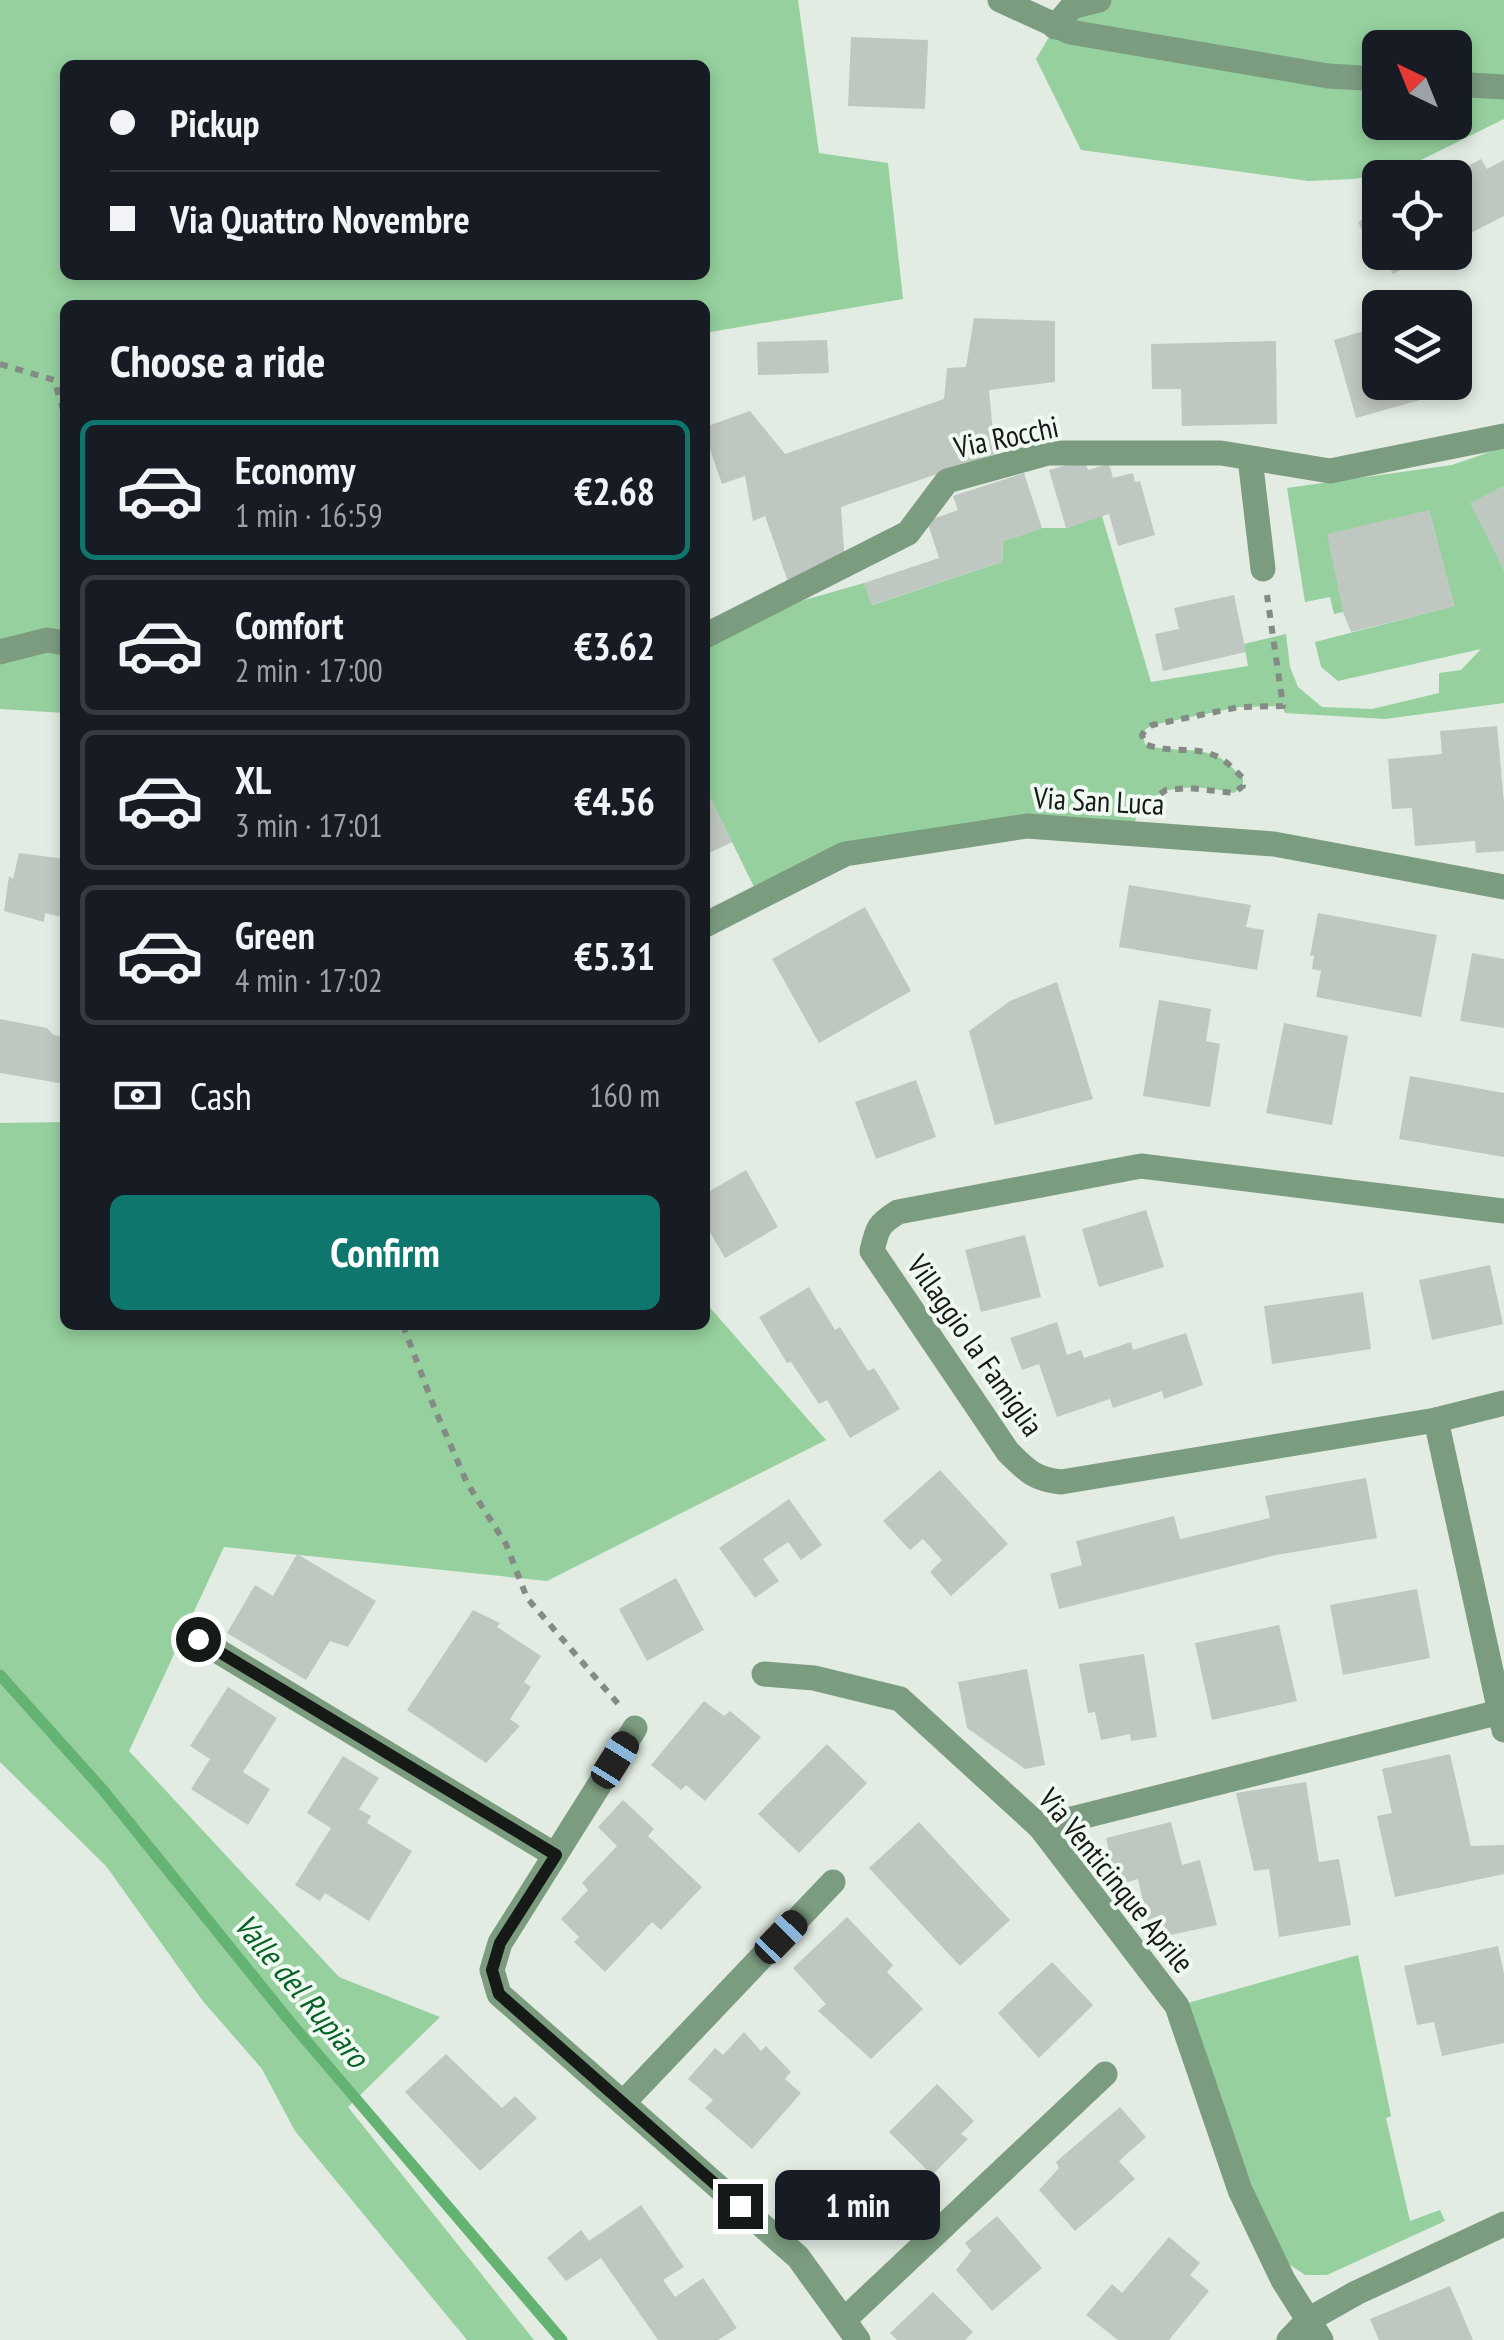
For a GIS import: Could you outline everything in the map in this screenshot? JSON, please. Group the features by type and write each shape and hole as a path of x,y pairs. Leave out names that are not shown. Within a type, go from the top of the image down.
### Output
{"street":[{"path":"1000,0 1070,32 1328,76 1362,78"},
{"path":"1055,27 1072,6 1099,0"},
{"path":"1472,85 1504,87"},
{"name":"Via Rocchi","path":"710,633 908,534 948,481 1048,454 1221,453 1330,471 1504,436"},
{"path":"1250,458 1264,569"},
{"path":"0,652 47,640 60,642"},
{"name":"Via San Luca","path":"710,922 845,854 1028,826 1274,844 1504,887"},
{"name":"Villaggio la Famiglia","path":"1504,1211 1141,1166 898,1212 876,1229 872,1251 1008,1452 1040,1480 1062,1482 1436,1420 1504,1403"},
{"path":"1040,1827 1502,1721 1436,1420"},
{"path":"198,1639 556,1855"},
{"name":"Via Venticinque Aprile","path":"764,1674 814,1678 900,1699 1040,1827 1177,2006 1240,2190 1283,2280 1314,2330"},
{"path":"635,1728 500,1943 492,1970 499,1994 798,2257 851,2330 1105,2074"},
{"path":"623,2103 833,1882"},
{"path":"1289,2340 1314,2330 1356,2293 1504,2224"}],"path":[{"path":"0,364 54,380 60,400"},
{"path":"1150,801 1166,790 1234,793 1243,786 1243,778 1219,757 1145,744 1142,735 1146,729 1239,706 1283,706 1264,569"},
{"path":"405,1330 467,1484 506,1544 527,1598 612,1694 635,1728"}],"green space":[{"path":"0,0 798,0 819,153 888,163 903,299 710,332 710,300 60,300 60,713 0,709"},
{"path":"1078,0 1504,0 1504,119 1472,135 1472,30 1362,30 1362,140 1462,140 1421,160 1362,160 1362,178 1308,181 1081,150 1036,59 1055,27"},
{"path":"1504,447 1504,486 1471,503 1504,570 1504,703 1385,719 1285,713 1282,706 1239,707 1153,725 1143,735 1145,744 1209,753 1243,778 1243,786 1234,793 1177,788 1140,800 1133,831 961,832 755,889 710,797 710,640 780,607 864,583 872,605 1002,562 1003,541 1042,528 1066,528 1102,516 1151,682 1248,666 1244,644 1286,634 1290,667 1298,687 1322,707 1372,709 1439,693 1439,673 1461,670 1481,649 1338,681 1321,667 1315,642 1454,606 1429,510 1343,612 1334,614 1330,597 1305,602 1287,488 1452,465"},
{"path":"60,1122 60,1330 710,1330 710,1308 826,1440 547,1581 224,1547 129,1751 339,1977 440,2017 348,2107 534,2340 467,2340 295,2131 262,2069 202,2000 106,1866 0,1762 0,1123"},
{"path":"1358,1955 1391,2116 1386,2118 1410,2221 1440,2210 1445,2221 1327,2275 1305,2275 1283,2260 1177,2006"}],"building":[{"path":"851,37 928,40 925,109 848,106"},
{"path":"1481,159 1487,169 1504,160 1504,216 1472,232 1472,164"},
{"path":"974,318 1055,321 1055,382 989,390 995,454 841,507 845,563 788,582 765,516 753,521 745,476 722,484 710,449 710,425 750,411 785,454 944,399 947,368 966,367"},
{"path":"1362,331 1362,400 1420,400 1356,418 1334,340"},
{"path":"827,340 829,373 758,375 757,342"},
{"path":"1276,341 1277,424 1182,426 1181,389 1152,389 1151,344"},
{"path":"1085,460 1088,470 1109,464 1113,478 1133,473 1135,482 1140,481 1155,535 1118,546 1109,514 1066,528 1049,470"},
{"path":"1024,473 1042,528 1003,541 1002,562 871,605 864,583 939,558 927,521 958,510 953,496"},
{"path":"1504,486 1504,570 1470,503"},
{"path":"1429,510 1455,606 1351,632 1343,612 1327,534"},
{"path":"1234,595 1246,652 1163,671 1155,634 1179,629 1174,608"},
{"path":"1497,726 1504,851 1476,853 1475,841 1415,846 1412,808 1392,809 1388,759 1442,754 1440,731"},
{"path":"710,797 732,842 710,853"},
{"path":"19,853 60,858 60,917 45,913 44,922 4,911 9,876 13,879"},
{"path":"1129,885 1251,905 1246,927 1264,930 1257,970 1119,947"},
{"path":"865,907 911,991 819,1043 772,959"},
{"path":"1318,913 1437,935 1421,1017 1316,997 1321,971 1312,969 1314,955 1310,956"},
{"path":"1472,953 1504,959 1504,1028 1460,1021"},
{"path":"1057,982 1093,1099 995,1125 969,1031 1010,1001"},
{"path":"1159,1000 1211,1009 1206,1041 1220,1044 1210,1107 1143,1096"},
{"path":"0,1019 47,1028 60,1036 60,1083 0,1073"},
{"path":"1284,1023 1348,1036 1332,1125 1266,1113"},
{"path":"1410,1076 1504,1093 1504,1157 1399,1139"},
{"path":"916,1080 936,1137 876,1159 855,1102"},
{"path":"746,1170 778,1227 725,1258 710,1232 710,1191"},
{"path":"1146,1210 1164,1267 1099,1287 1082,1229"},
{"path":"1025,1235 1041,1297 981,1312 965,1250"},
{"path":"1490,1265 1503,1324 1432,1340 1419,1280"},
{"path":"809,1287 835,1330 840,1327 868,1371 874,1368 900,1409 850,1438 827,1400 819,1404 791,1362 787,1363 759,1317"},
{"path":"1363,1292 1371,1349 1272,1364 1264,1306"},
{"path":"1057,1322 1067,1355 1081,1350 1084,1358 1131,1342 1133,1350 1186,1333 1203,1385 1164,1399 1162,1391 1113,1408 1110,1399 1057,1417 1039,1364 1022,1370 1010,1338"},
{"path":"940,1470 1008,1544 951,1596 930,1572 942,1560 923,1539 910,1550 883,1521"},
{"path":"1366,1478 1377,1538 1276,1555 1059,1609 1050,1574 1082,1565 1076,1541 1174,1516 1180,1539 1270,1518 1265,1496"},
{"path":"789,1499 822,1545 801,1560 788,1542 763,1559 779,1581 755,1598 719,1548"},
{"path":"297,1554 376,1601 348,1647 330,1641 306,1680 227,1633 255,1585 273,1596"},
{"path":"676,1578 704,1630 647,1661 619,1609"},
{"path":"1417,1589 1430,1658 1343,1675 1330,1605"},
{"path":"473,1610 500,1623 497,1627 541,1656 524,1682 531,1687 510,1719 520,1726 486,1763 407,1710"},
{"path":"1279,1625 1297,1701 1212,1720 1195,1643"},
{"path":"1144,1654 1157,1737 1131,1741 1130,1734 1101,1740 1095,1712 1088,1713 1079,1664"},
{"path":"1027,1669 1045,1765 1025,1769 967,1728 958,1682"},
{"path":"228,1687 277,1718 243,1772 270,1789 248,1825 191,1789 210,1759 190,1746"},
{"path":"704,1701 724,1716 730,1711 761,1737 705,1801 686,1785 681,1790 651,1765"},
{"path":"827,1744 867,1783 799,1853 758,1814"},
{"path":"1450,1754 1471,1846 1504,1845 1504,1874 1395,1897 1377,1816 1392,1813 1382,1769"},
{"path":"343,1756 379,1778 359,1809 371,1816 367,1823 412,1851 369,1921 325,1893 320,1901 295,1885 331,1828 307,1813"},
{"path":"1306,1782 1319,1862 1339,1859 1351,1925 1279,1937 1269,1869 1254,1871 1236,1793"},
{"path":"623,1800 654,1829 648,1836 702,1887 661,1930 652,1922 605,1972 574,1942 579,1937 561,1919 588,1890 582,1883 617,1846 598,1827"},
{"path":"919,1822 1010,1920 960,1966 869,1868"},
{"path":"1171,1822 1182,1865 1200,1860 1217,1925 1152,1939 1138,1879 1117,1885 1106,1838"},
{"path":"847,1917 893,1965 887,1972 923,2009 871,2059 818,2011 826,2004 793,1968"},
{"path":"1498,1946 1504,1974 1504,2043 1442,2056 1434,2022 1417,2025 1404,1966"},
{"path":"1052,1962 1093,2005 1039,2058 998,2013"},
{"path":"744,2032 761,2051 766,2046 791,2072 785,2079 801,2093 752,2149 705,2108 713,2100 688,2079 715,2048 723,2055"},
{"path":"446,2054 502,2108 515,2096 537,2118 480,2171 405,2092"},
{"path":"937,2084 974,2121 961,2134 968,2139 932,2175 889,2132"},
{"path":"1120,2107 1146,2137 1119,2161 1135,2179 1075,2231 1039,2190 1059,2168 1056,2162"},
{"path":"641,2205 684,2267 663,2280 675,2297 703,2278 737,2328 718,2340 658,2340 601,2258 566,2281 547,2258 581,2230 589,2241"},
{"path":"997,2216 1042,2268 992,2311 956,2270 971,2251 965,2243"},
{"path":"1169,2237 1200,2263 1190,2275 1209,2291 1169,2340 1118,2340 1086,2315 1112,2284 1122,2293"},
{"path":"1450,2286 1473,2340 1379,2340 1370,2319"},
{"path":"933,2292 973,2332 965,2340 897,2340 890,2333"}],"waterway":[{"name":"Valle del Rupiaro","path":"0,1675 103,1790 292,2024 562,2340"}],"route":[{"path":"198,1639 556,1855 500,1943 492,1970 499,1994 740,2206"}]}
